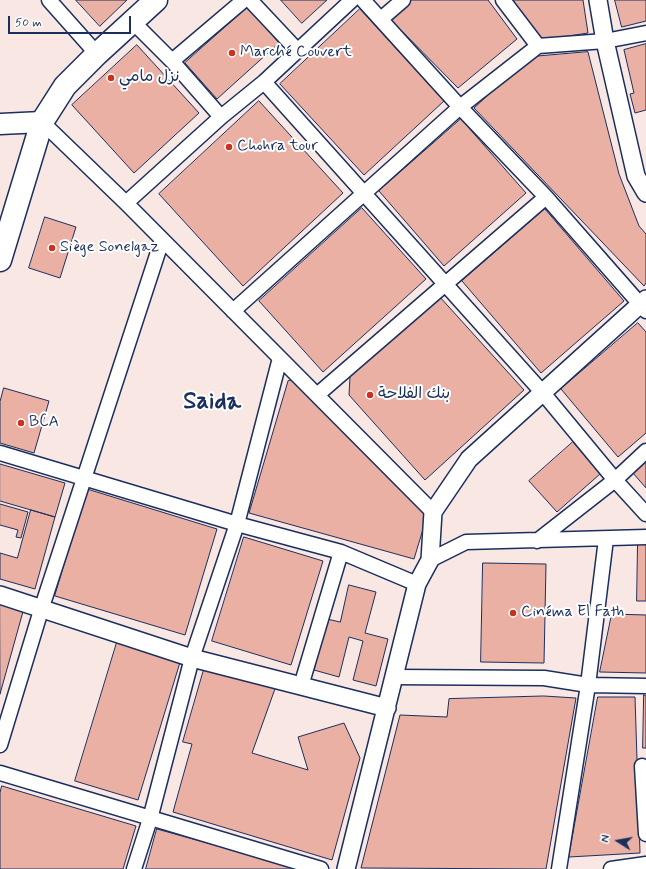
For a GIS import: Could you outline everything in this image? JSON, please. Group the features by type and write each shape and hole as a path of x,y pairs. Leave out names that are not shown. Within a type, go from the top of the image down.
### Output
{"main road":[{"path":"0,260 42,122 65,86 97,54 156,0"},
{"path":"0,123 42,122"}],"street":[{"path":"49,0 97,54"},
{"path":"172,60 244,0"},
{"path":"250,0 297,50"},
{"path":"126,203 221,117 264,82 352,0"},
{"path":"346,869 417,584 430,560 433,512 469,459 644,305 363,0"},
{"path":"381,19 403,0"},
{"path":"503,0 538,46"},
{"path":"598,0 605,41 636,176 646,193"},
{"path":"132,21 172,60 221,117"},
{"path":"233,311 460,107 538,46 605,41 646,33"},
{"path":"264,82 544,393 615,480 646,514"},
{"path":"42,122 126,203 433,512"},
{"path":"317,395 546,197"},
{"path":"0,745 42,607 162,240"},
{"path":"134,869 150,819 192,658 237,524 280,358"},
{"path":"537,542 615,480 646,451"},
{"path":"0,453 83,480 341,552 417,584"},
{"path":"430,560 466,542 537,542 646,537"},
{"path":"559,869 588,685 606,538"},
{"path":"301,686 341,552"},
{"path":"0,595 42,607 192,658 387,708"},
{"path":"394,678 544,678 588,685 646,686"},
{"path":"642,766 646,834"},
{"path":"0,773 321,869"},
{"path":"611,869 646,864"}],"building":[{"path":"76,0 127,0 100,26"},
{"path":"281,0 327,0 302,23"},
{"path":"411,0 488,0 517,39 458,88 390,19"},
{"path":"509,0 583,0 588,33 538,41"},
{"path":"615,0 646,0 646,21 622,27"},
{"name":"Marché Couvert","path":"248,7 279,43 217,99 185,63"},
{"path":"360,9 444,101 364,175 280,84"},
{"path":"646,44 646,110 635,113 630,94 634,93 624,50"},
{"path":"137,45 199,113 134,173 72,105"},
{"path":"588,52 619,174 639,226 646,234 646,283 644,286 474,108 529,57"},
{"path":"259,101 343,193 243,286 159,194"},
{"path":"461,119 526,193 444,266 379,191"},
{"path":"362,208 426,279 323,372 259,301"},
{"path":"545,209 624,301 541,373 462,281"},
{"name":"Siège Sonelgaz","path":"45,217 76,227 60,278 29,268"},
{"path":"439,296 524,390 425,480 349,395 350,377"},
{"path":"638,323 646,332 646,433 618,457 561,389"},
{"path":"293,380 427,516 414,559 249,513 288,381"},
{"name":"BCA","path":"4,388 49,401 34,453 0,443 0,402"},
{"path":"573,442 600,474 557,512 529,481"},
{"path":"646,462 646,488 633,473"},
{"path":"0,464 65,483 55,517 0,501"},
{"path":"87,489 217,529 185,635 55,596"},
{"path":"0,504 28,512 21,538 16,537 18,530 0,525"},
{"path":"31,510 55,517 35,589 0,579 0,553 17,558"},
{"path":"244,537 323,561 291,665 212,641"},
{"path":"638,541 646,541 646,601 637,601"},
{"name":"Cinéma El Fath","path":"483,563 546,564 544,663 481,662"},
{"path":"349,585 376,592 365,633 388,639 376,686 353,680 363,641 349,637 339,677 314,670 327,619 340,622"},
{"path":"0,602 24,608 0,694"},
{"path":"612,614 646,615 646,673 600,672"},
{"path":"118,639 181,659 138,800 75,781"},
{"path":"205,666 276,686 252,753 308,770 298,737 344,723 360,758 332,860 173,812 192,744 183,742"},
{"path":"644,695 646,696 646,748 643,748"},
{"path":"544,696 576,698 546,869 361,868 400,715 447,717 449,699"},
{"path":"598,697 635,697 640,853 569,857"},
{"path":"2,786 136,826 123,869 0,869 0,793"},
{"path":"157,829 301,869 146,869"}],"place":[{"name":"Marché Couvert","path":"232,53"},
{"name":"نزل مامي","path":"111,78"},
{"name":"Chohra tour","path":"229,147"},
{"name":"Siège Sonelgaz","path":"52,248"},
{"name":"بنك الفلاحة","path":"370,395"},
{"name":"BCA","path":"21,423"},
{"name":"Cinéma El Fath","path":"513,613"}],"district":[{"name":"Saida","path":"212,403"}]}
